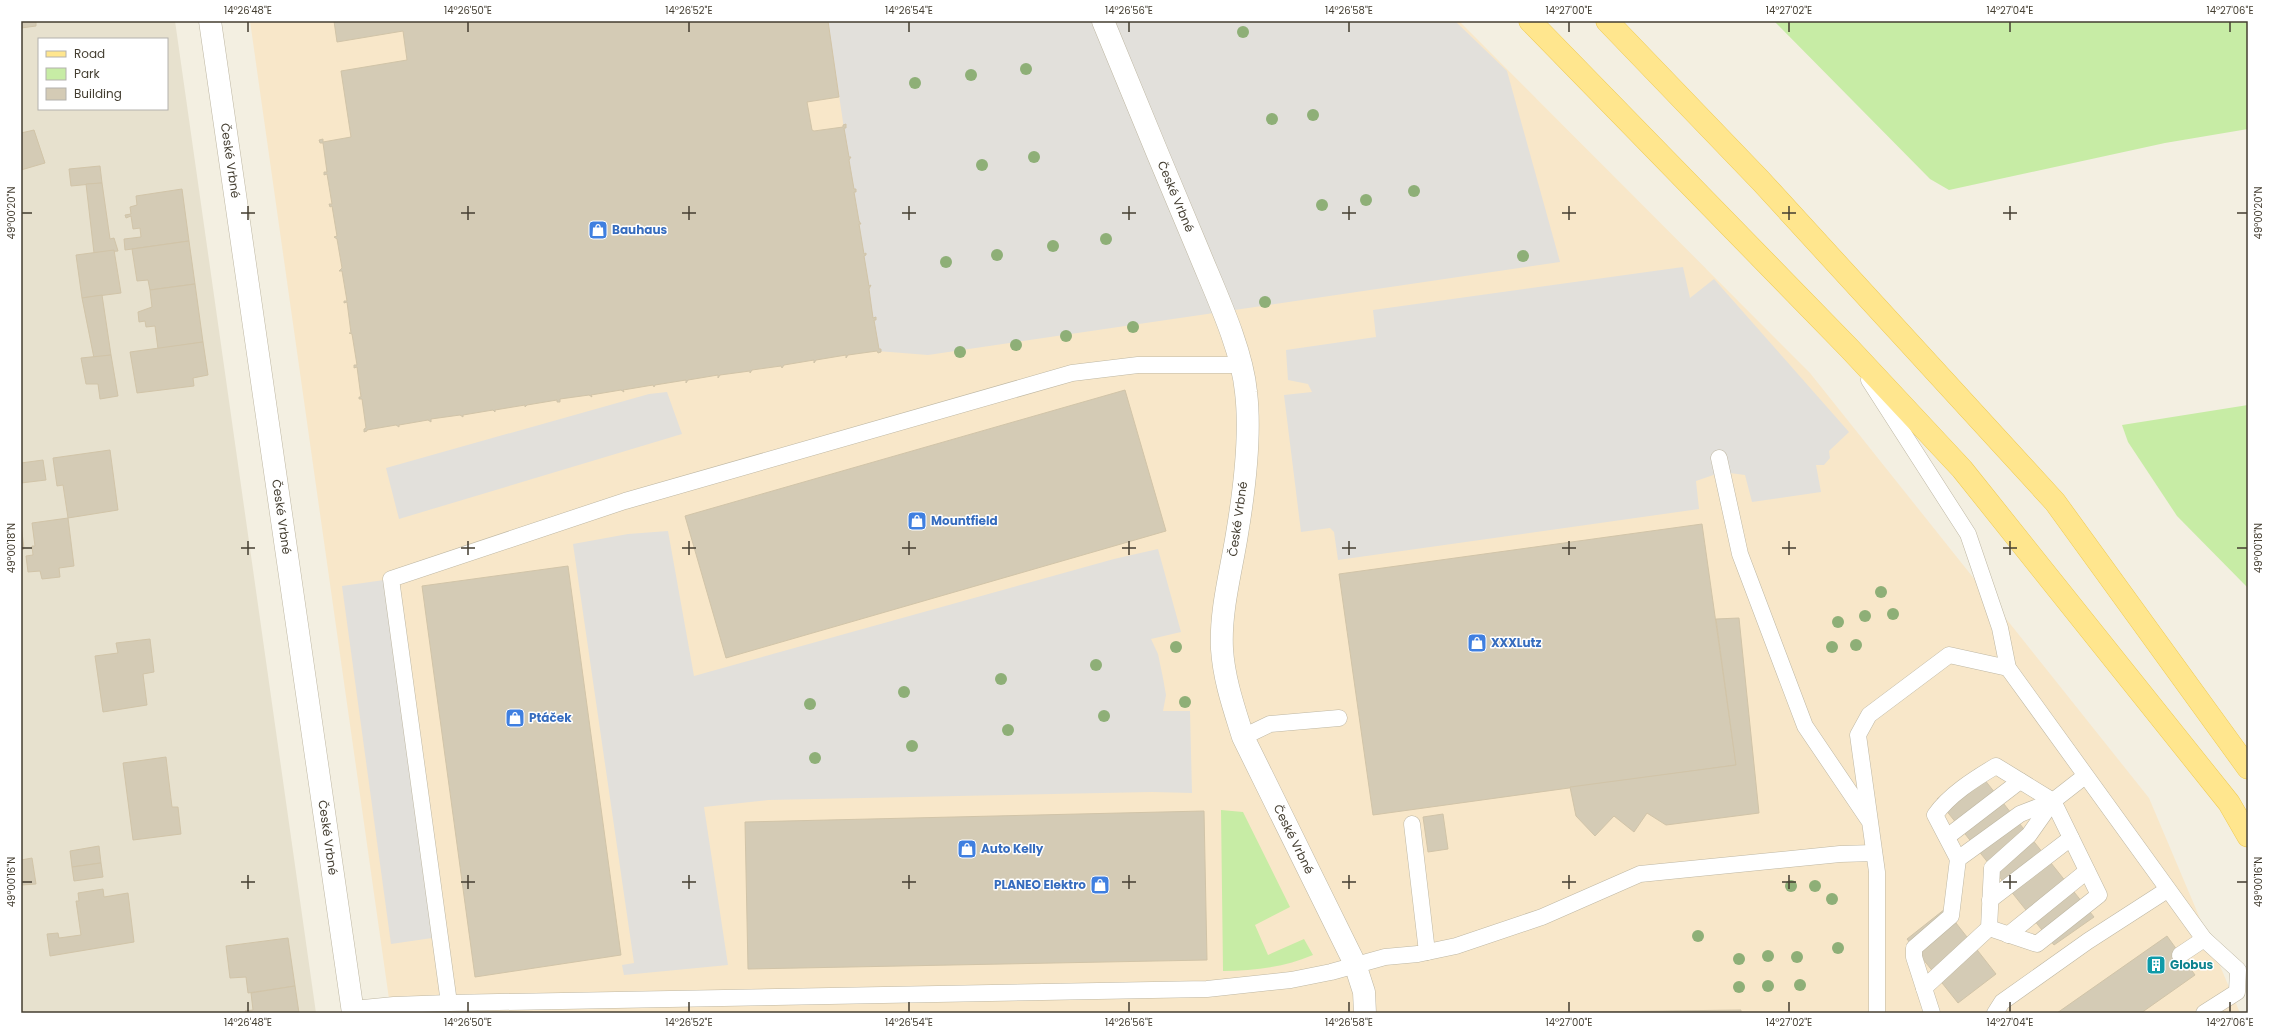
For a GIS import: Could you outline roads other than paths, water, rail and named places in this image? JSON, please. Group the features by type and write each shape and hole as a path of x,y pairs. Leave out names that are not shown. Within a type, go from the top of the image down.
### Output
{"main road":[{"path":"1530,21 1849,348 1962,469 2229,803 2248,836"},
{"path":"1607,21 1760,180 2055,502 2248,768"}],"street":[{"name":"České Vrbné","path":"210,21 353,1011"},
{"name":"České Vrbné","path":"1103,21 1243,364 1247,393 1246,467 1237,533 1225,595 1222,647 1224,670 1243,737 1355,964 1364,992 1364,1013"}],"lane":[{"path":"1849,348 1968,534 2000,628 2008,668 2084,776 2204,939 2238,970 2237,992 2204,1013"},
{"path":"449,1003 392,579 624,501 1072,373 1138,365 1243,364"},
{"path":"1719,458 1740,554 1805,726 1870,822"},
{"path":"1877,1013 1877,872 1858,735 1868,715 1949,656 2008,668"},
{"path":"1243,737 1270,724 1340,718"},
{"path":"1932,1013 1914,957 1914,948 1951,916 1958,859 1935,815 1942,806 1981,775 1996,766 2053,801 2099,895 2086,907 2037,944 1989,928"},
{"path":"1924,988 1989,928 1992,868 2029,835 2053,801 2084,776"},
{"path":"1947,837 2020,781"},
{"path":"1958,859 2020,814 2053,801"},
{"path":"1412,824 1427,952"},
{"path":"1990,900 2071,838"},
{"path":"353,1011 394,1005 449,1003 1208,989 1291,980 1331,972 1355,964 1385,957 1427,952 1456,946 1542,917 1640,874 1840,854 1874,853"},
{"path":"2008,935 2087,870"},
{"path":"1995,1013 2002,1002 2088,941 2167,890"},
{"path":"2180,955 2204,939"}],"place":[{"name":"Bauhaus","path":"598,230"},
{"name":"Mountfield","path":"917,521"},
{"name":"XXXLutz","path":"1477,643"},
{"name":"Ptáček","path":"515,718"},
{"name":"Auto Kelly","path":"967,849"},
{"name":"PLANEO Elektro","path":"1100,885"},
{"name":"Globus","path":"2156,965"}]}
